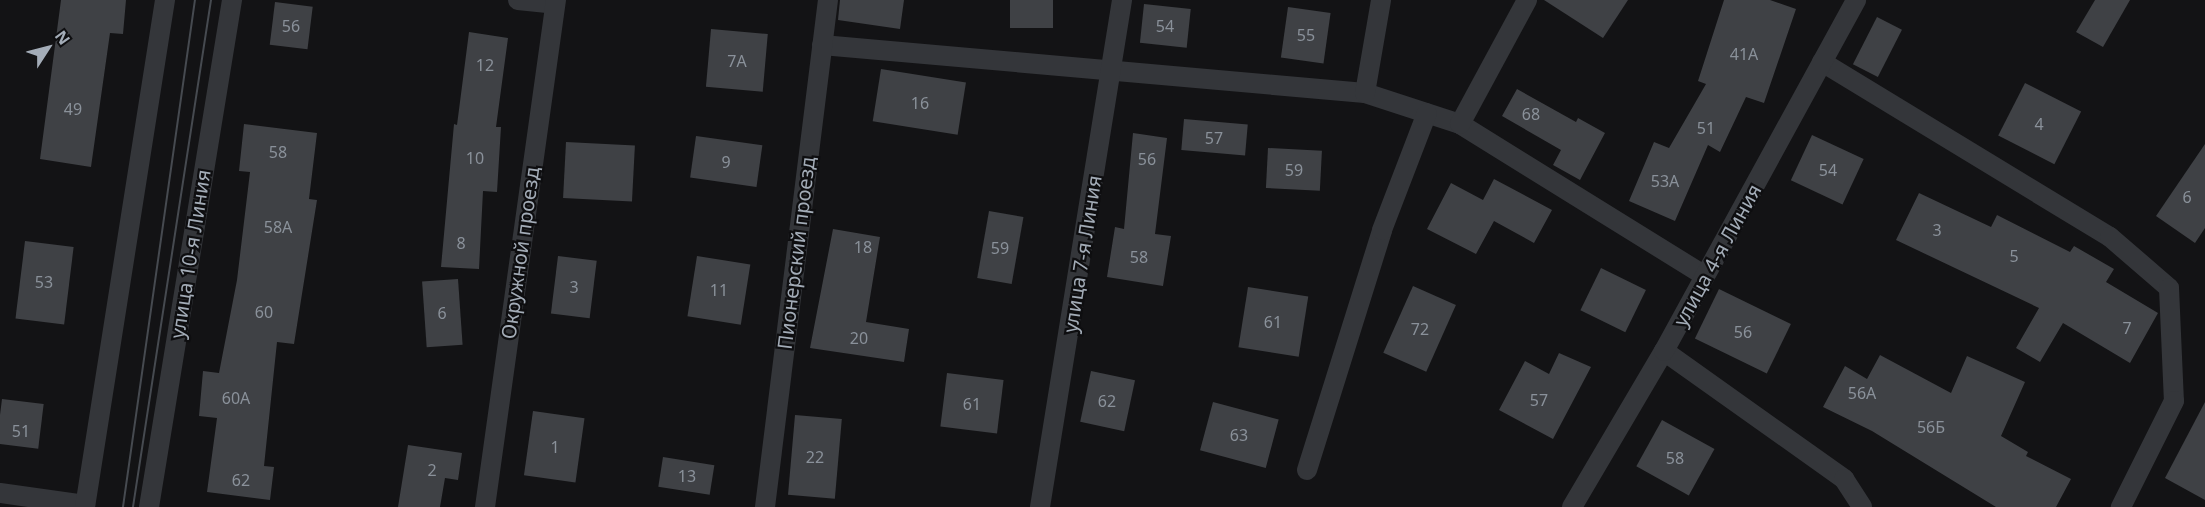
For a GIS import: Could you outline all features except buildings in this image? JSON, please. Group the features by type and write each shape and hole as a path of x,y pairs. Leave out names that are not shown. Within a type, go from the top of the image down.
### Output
{"lane":[{"path":"0,494 85,506 165,0"},
{"name":"улица 10-я Линия","path":"149,507 232,0"},
{"path":"518,0 555,2"},
{"name":"Пионерский проезд","path":"765,507 828,0"},
{"name":"улица 7-я Линия","path":"1040,507 1122,0"},
{"path":"1365,93 1381,0"},
{"path":"1460,124 1527,0"},
{"name":"улица 4-я Линия","path":"1572,507 1664,351 1856,0"},
{"name":"Окружной проезд","path":"485,507 555,2"},
{"path":"822,45 1112,73 1365,93 1460,124 1705,276"},
{"path":"1822,62 2110,237 2169,288 2174,401 2121,507"},
{"path":"1307,470 1382,230 1427,113"},
{"path":"1664,351 1844,479 1862,507"}],"tram line":[{"path":"123,507 195,0"},
{"path":"133,507 211,0"}]}
